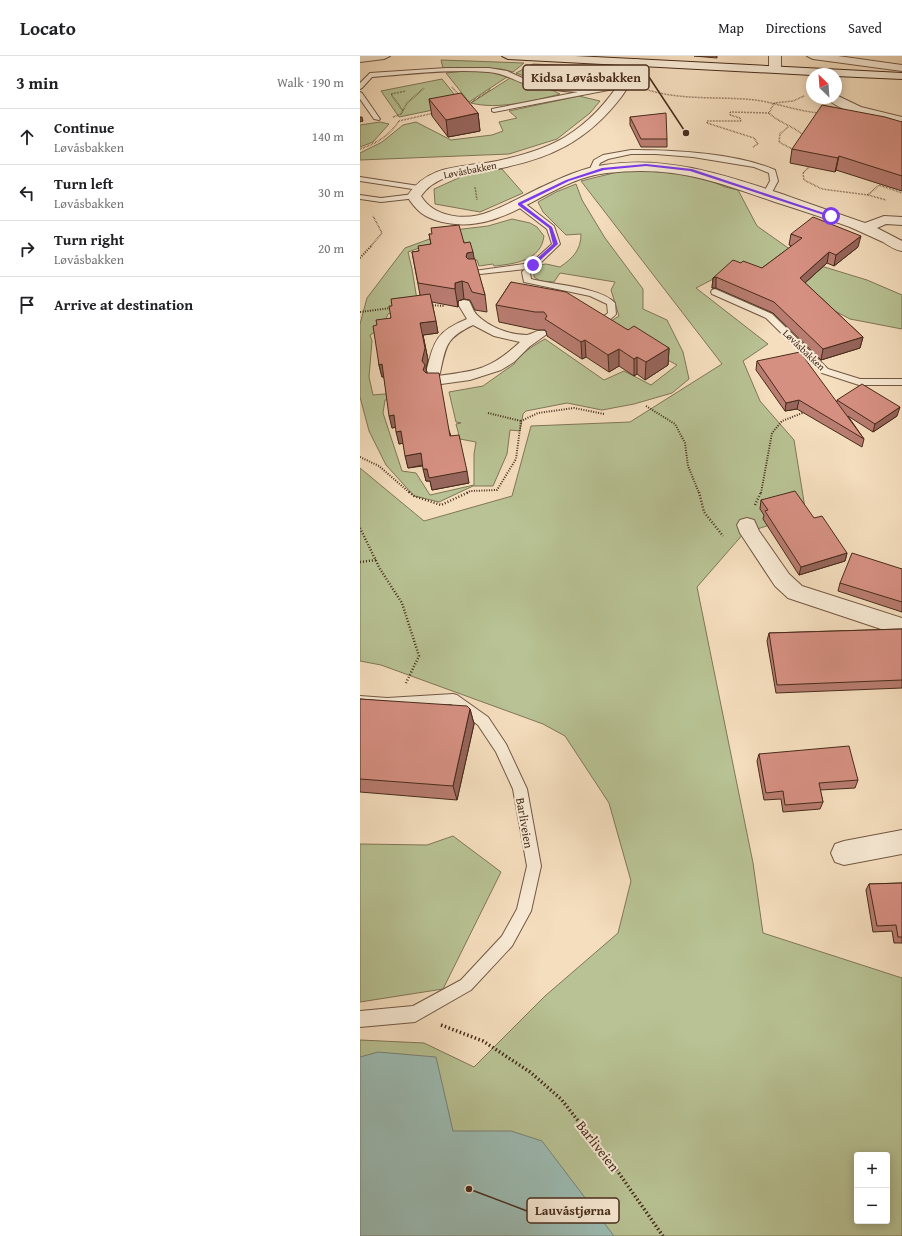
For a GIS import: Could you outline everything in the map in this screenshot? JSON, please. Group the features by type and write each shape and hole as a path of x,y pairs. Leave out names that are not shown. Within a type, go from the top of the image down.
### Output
{"street":[{"path":"360,59 384,56"},
{"path":"508,56 806,71"},
{"path":"775,56 775,69"},
{"path":"814,56 902,68"},
{"name":"Løvåsbakken","path":"417,192 428,180 448,172 495,165 539,154 567,142 584,131 600,116 625,84 634,70 636,62"},
{"path":"842,74 902,76"},
{"path":"842,103 902,122"},
{"path":"417,192 417,204 422,209 434,215 472,221 493,216 568,180 593,172 633,165 674,167 707,174 866,228 902,247"},
{"path":"866,228 884,220 902,221"},
{"path":"464,304 466,310 484,328 493,332 535,337 503,364 471,375 434,377 438,347 443,339 457,328 475,320"},
{"path":"747,526 750,533 782,580 795,592 902,627"},
{"path":"844,853 902,842"}],"lane":[{"path":"360,76 446,70 489,70 507,72 527,82 549,88 591,91"},
{"path":"360,87 370,75"},
{"path":"494,110 625,84"},
{"path":"360,94 377,119"},
{"path":"593,172 597,162 606,157 631,152 693,155 756,164 772,172 774,181 767,194"},
{"path":"360,179 417,192"},
{"path":"360,196 381,200 417,192"},
{"path":"520,204 551,228 556,244 526,272 527,280 541,285 602,296 611,303 612,314 601,321"},
{"path":"474,272 533,265"},
{"name":"Løvåsbakken","path":"715,292 769,316 825,371 859,382 874,384 902,382"},
{"name":"Barliveien","path":"360,701 387,703 453,699 483,722 501,748 520,789 534,866 524,911 507,941 466,985 415,1014 360,1019"}],"path":[{"path":"625,84 654,93 754,100 774,103 792,109 824,114"},
{"path":"390,117 401,114 407,104 424,88 422,86"},
{"path":"403,111 391,94 406,91 404,88"},
{"path":"774,103 793,101 804,96"},
{"path":"769,113 774,103"},
{"path":"466,107 494,110"},
{"path":"752,148 758,144 754,138 707,124 707,121 741,121 740,118 730,115 730,112 769,113 773,118 788,127 800,131 806,139"},
{"path":"360,149 376,144 392,131 399,121 436,113"},
{"path":"788,127 780,134 779,142 788,148 798,151"},
{"path":"493,216 484,211 478,203 475,188 479,179 495,165"},
{"path":"809,167 803,173 804,180 822,189 868,195 888,200"},
{"path":"868,195 879,185 902,193"},
{"path":"360,258 382,233 368,205 381,200"},
{"path":"424,304 438,306 464,304"},
{"path":"360,312 396,307"},
{"path":"646,406 675,424 685,443 688,466 697,486 704,512 728,541"},
{"path":"488,413 521,421 538,413 574,408 604,414"},
{"path":"747,526 746,518 761,494 772,433 782,421 792,415 808,411"},
{"path":"360,457 379,466 414,496 441,505 470,491 497,490 516,459 521,421"},
{"path":"360,528 376,560 402,603 419,656 398,702"},
{"path":"360,562 376,560"},
{"name":"Barliveien","path":"415,1014 426,1023 438,1024 483,1041 530,1072 561,1099 616,1169 663,1236"}],"green space":[{"path":"441,60 524,63 513,72 501,69 443,68"},
{"path":"533,64 602,67 613,73 615,79 586,87 549,86 516,73"},
{"path":"465,71 495,72 507,77 469,102 446,73"},
{"path":"510,78 560,94 516,104 492,106 471,103"},
{"path":"442,79 462,104 399,117 381,91"},
{"path":"579,96 600,101 590,113 557,139 509,154 360,160 360,153 382,142 403,125 416,122 451,140 492,135 503,131 499,122 517,118 509,111"},
{"path":"380,122 389,124 373,142 360,147 360,125"},
{"path":"646,165 709,180 725,187 738,190 757,226 808,262 867,280 902,295 902,329 850,319 744,263 696,288 768,344 743,361 760,401 794,440 806,514 744,533 697,587 753,863 763,933 902,978 902,1236 493,1236 360,1104 360,1040 424,1043 474,1067 545,996 618,933 631,881 609,803 565,736 543,724 381,665 360,661 360,468 424,521 512,496 531,426 630,422 722,364 581,181"},
{"path":"502,169 523,193 480,212 435,204 434,189 463,176"},
{"path":"576,184 582,200 605,238 643,289 643,309 667,320 683,352 689,379 672,393 634,404 602,410 567,403 526,411 523,414 520,431 510,430 507,454 493,486 473,486 439,502 414,496 386,465 369,431 360,397 360,324 367,298 405,248 454,230 488,226 512,219 530,223 537,227 544,236 538,251 532,256 518,262 494,266 493,264 479,266 477,260 461,262 469,257 465,242 439,241 408,252 418,306 388,314 381,326 370,335 372,341 369,377 373,395 396,393 398,398 385,400 383,413 402,471 416,473 430,495 474,485 474,454 476,442 460,439 456,424 461,423 456,422 449,392 483,386 514,364 519,357 528,350 545,339 604,380 624,371 651,385 677,365 603,326 619,316 611,290 615,282 560,273 554,282 540,281 534,277 534,271 539,265 546,264 560,267 572,257 580,245 581,234 566,235 543,212 538,202 556,192"},
{"path":"453,836 501,872 443,989 360,1002 360,844 427,845"}],"water":[{"path":"378,1052 436,1057 453,1131 511,1131 542,1141 614,1236 360,1236 360,1057"}],"building":[{"path":"461,93 478,113 446,120 429,99"},
{"path":"822,105 885,117 902,122 902,176 839,156 838,158 792,149"},
{"path":"666,113 667,139 641,139 630,117"},
{"path":"813,217 861,236 836,255 829,252 800,278 863,337 823,349 774,302 716,277 713,278 733,260 741,263 743,261 762,268 802,238 791,234"},
{"path":"459,225 464,243 470,242 473,252 467,253 466,257 468,259 475,259 485,295 472,292 468,283 462,281 455,283 455,289 418,283 412,252 419,251 418,246 431,244 429,234 432,234 431,228"},
{"path":"511,282 566,292 628,330 634,326 669,348 646,362 637,357 634,359 619,349 608,355 585,340 581,342 545,319 547,316 544,312 535,312 496,305"},
{"path":"430,294 436,321 420,323 425,348 422,361 425,365 423,370 426,373 439,373 450,436 459,435 467,471 429,478 427,469 423,469 421,453 405,456 401,431 396,432 394,415 389,416 382,364 379,365 373,326 377,325 376,320 391,318 389,306 392,306 391,299"},
{"path":"800,352 864,439 799,400 786,403 757,361"},
{"path":"862,384 900,407 875,424 837,400"},
{"path":"795,491 814,518 822,516 847,553 801,567 765,511 768,510 761,500"},
{"path":"852,553 902,569 902,602 840,583"},
{"path":"902,629 902,680 777,685 769,633"},
{"path":"360,699 467,706 470,709 453,786 360,779"},
{"path":"849,746 858,780 819,783 823,802 785,805 783,791 766,793 759,754"},
{"path":"902,883 902,937 898,937 896,925 877,926 869,884"}],"place":[{"name":"Kidsa Løvåsbakken","path":"686,133"},
{"name":"Lauvåstjørna","path":"469,1189"}],"route":[{"path":"533,265 556,244 551,228 520,204 568,180 603,169 633,165 646,165 691,170 831,216"}]}
